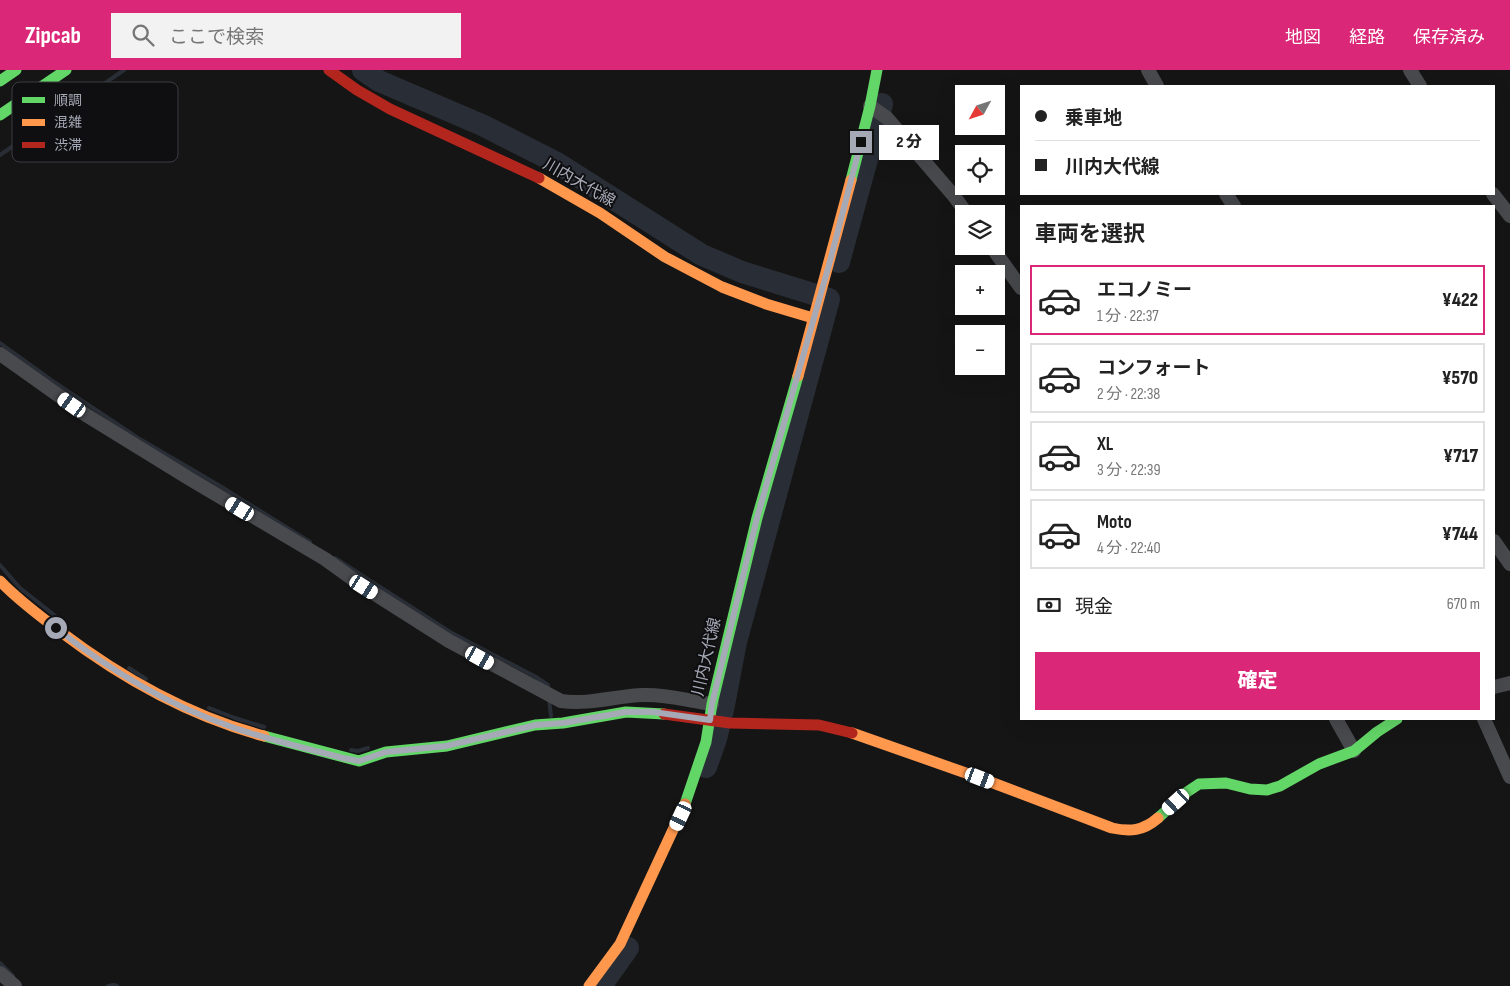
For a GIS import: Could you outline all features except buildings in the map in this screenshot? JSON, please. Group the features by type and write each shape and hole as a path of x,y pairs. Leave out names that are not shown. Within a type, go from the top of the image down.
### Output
{"main road":[{"path":"0,81 16,70"},
{"path":"48,82 66,70"},
{"name":"川内大代線","path":"329,70 390,109 538,177 600,213 665,257 722,286 766,304 813,318"},
{"name":"川内大代線","path":"589,986 620,944 681,816 706,742 757,518 872,107 876,70"},
{"path":"0,115 12,107"},
{"path":"0,581 17,598 82,648 138,685 188,710 233,728 359,761 386,752 446,746 536,725 563,723 626,712 712,714 730,723 819,725 836,728 980,778 1112,828 1126,831 1139,830 1153,822 1199,784 1226,783 1250,789 1267,790 1280,786 1319,764 1349,742 1377,732 1395,720"}],"street":[{"path":"1148,70 1156,85"},
{"path":"1410,70 1419,85"},
{"path":"872,107 887,118 960,205"},
{"path":"1494,195 1510,216"},
{"path":"997,255 1020,287"},
{"path":"0,354 86,415 325,559 364,587 449,641 561,702 577,704 642,695 667,696 712,714"},
{"path":"1495,542 1510,564"},
{"path":"1495,687 1510,683"},
{"path":"1337,720 1349,742"},
{"path":"1484,720 1510,777"},
{"path":"0,973 15,986"}],"waterway":[{"path":"106,82 124,70"},
{"path":"363,70 379,81 482,125 557,163 702,255 742,272 829,299 736,642 723,710 716,739 706,767"},
{"path":"839,262 882,104"},
{"path":"0,155 12,147"},
{"path":"0,343 138,438 310,542"},
{"path":"335,558 450,632 536,677 548,685 549,692"},
{"path":"0,565 20,588 58,618"},
{"path":"129,668 146,679"},
{"path":"549,699 551,716"},
{"path":"209,708 264,727"},
{"path":"351,750 358,751 368,748"},
{"path":"601,986 628,948"},
{"path":"0,963 13,976"},
{"path":"108,986 117,986"}],"traffic: fast":[{"path":"0,81 16,70"},
{"path":"48,82 66,70"},
{"path":"851,180 877,70"},
{"path":"0,115 12,107"},
{"path":"685,804 706,742 712,704 757,518 798,376"},
{"path":"264,736 359,761 386,752 447,746 535,725 563,723 626,712 664,714"},
{"path":"1158,818 1187,792 1199,784 1226,783 1250,789 1267,790 1280,786 1319,764 1354,751 1395,720"}],"traffic: slow":[{"path":"539,178 600,213 665,257 722,287 766,304 813,318"},
{"path":"798,376 851,180"},
{"path":"0,581 22,602 61,632 133,680 183,707 236,728 264,736"},
{"path":"852,733 980,778 1112,828 1125,830 1142,828 1158,818"},
{"path":"589,986 620,944 685,804"}],"traffic: jam":[{"path":"329,70 357,90 390,109 539,178"},
{"path":"664,714 730,723 819,725 852,733"}],"route":[{"path":"56,628 82,648 138,685 188,710 233,728 359,761 367,760 386,752 446,746 536,725 563,723 626,712 653,712 710,720 712,704 757,518 829,265 861,142"}]}
